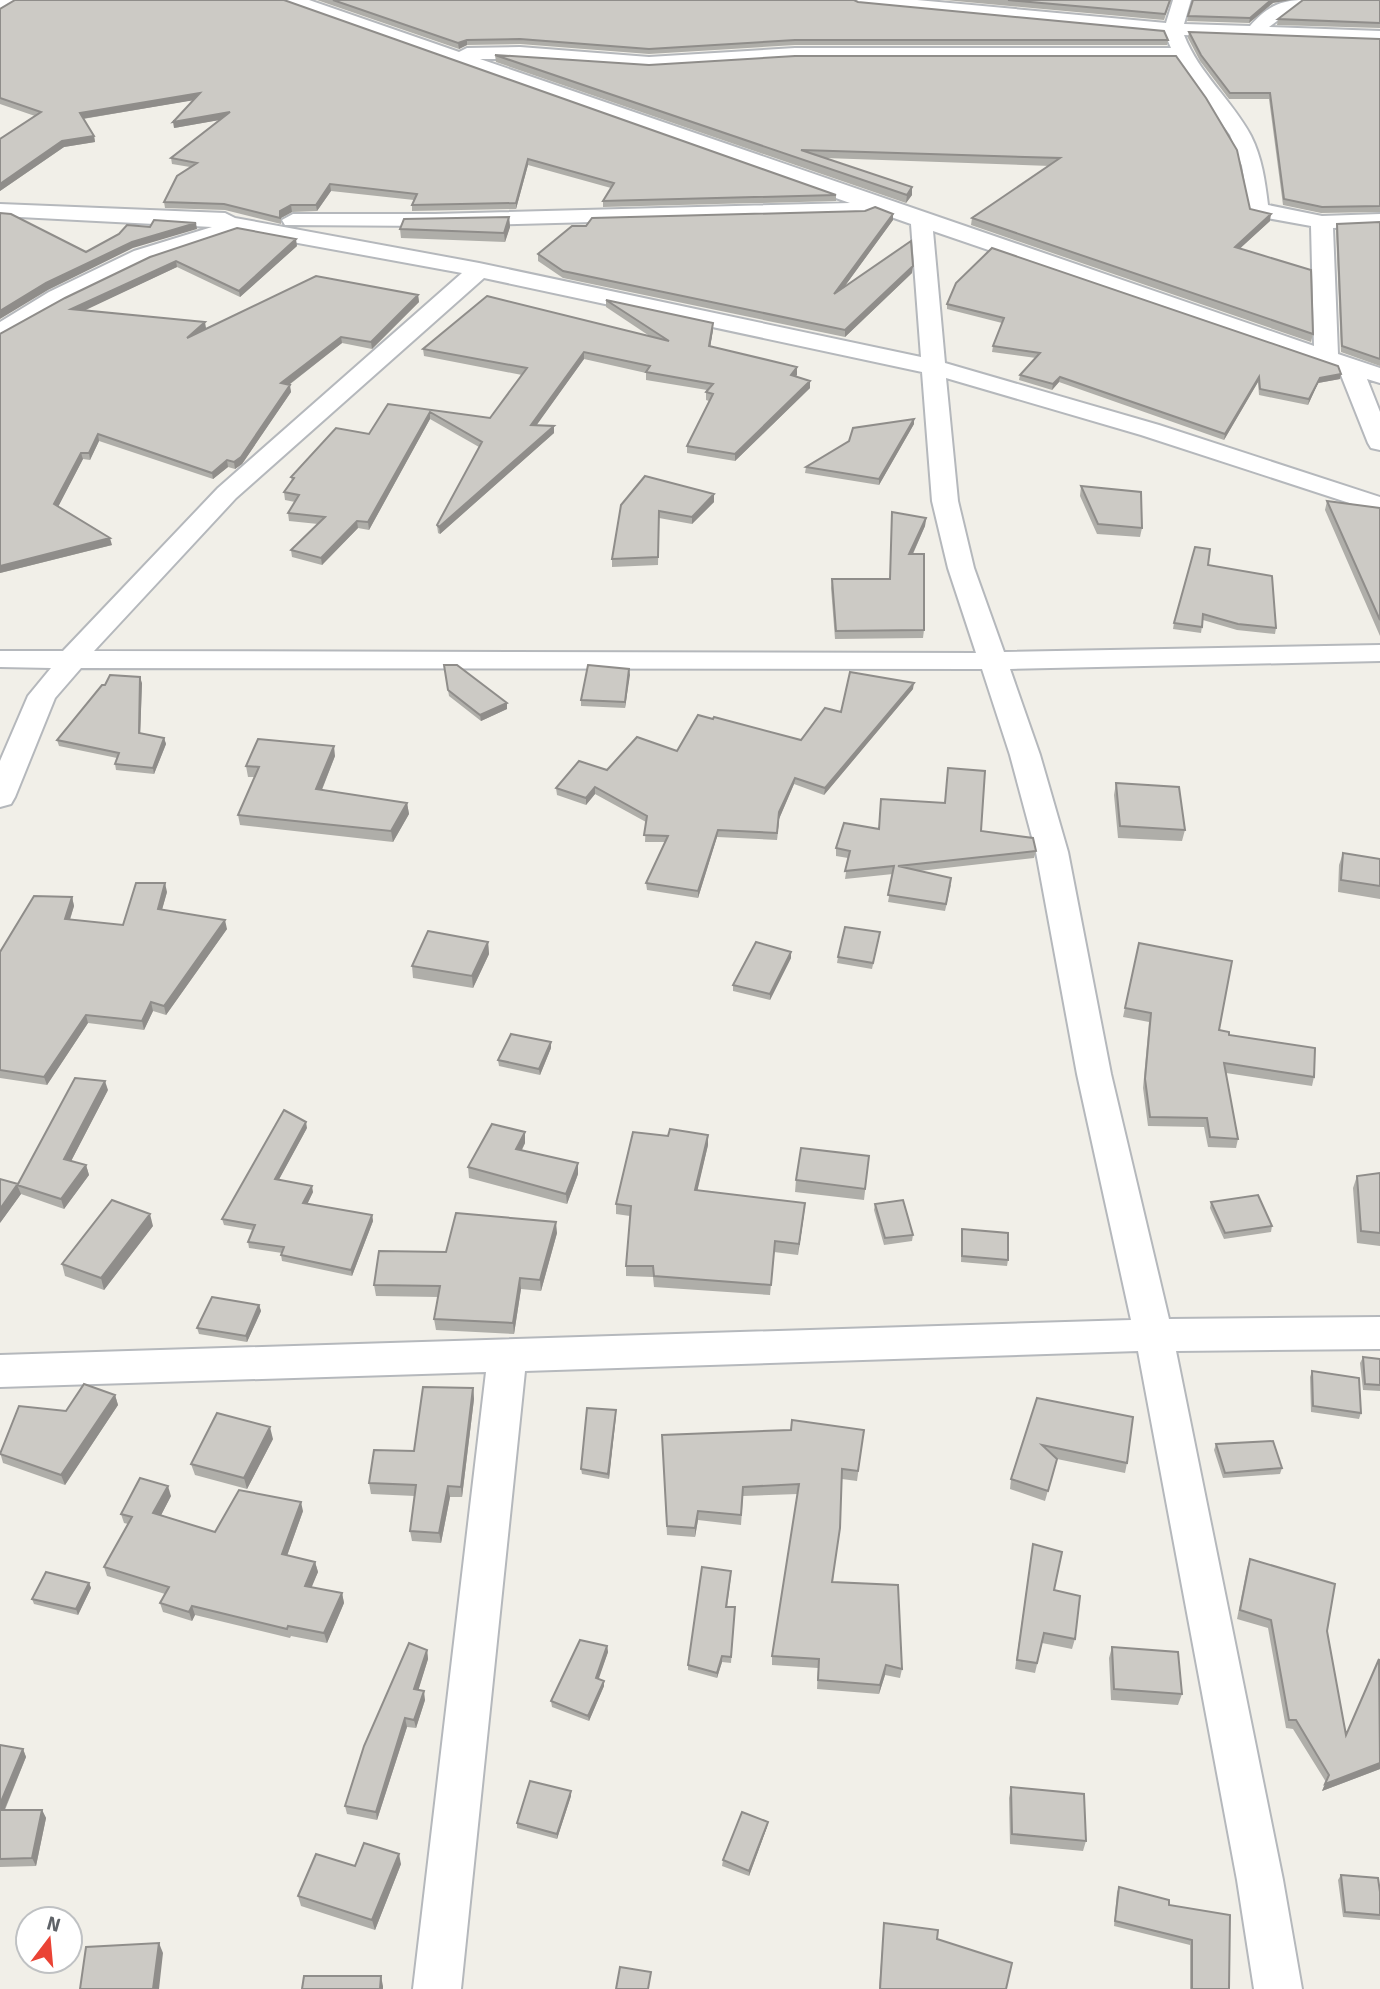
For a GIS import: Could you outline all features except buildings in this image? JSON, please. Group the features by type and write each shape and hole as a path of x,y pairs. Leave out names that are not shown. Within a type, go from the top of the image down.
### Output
{"street":[{"path":"0,8 12,0"},
{"path":"292,0 885,208 1380,376"},
{"path":"858,0 1173,29 1380,37"},
{"path":"1182,0 1173,29 1182,54 1240,135 1252,166 1258,211 1322,222 1380,220"},
{"path":"1254,33 1271,14 1296,0"},
{"path":"449,55 520,53 649,62 795,54 1182,54"},
{"path":"0,211 204,219 435,220 885,208"},
{"path":"204,219 479,270 934,367 1150,430 1380,505"},
{"path":"921,220 944,501 961,568 1025,755 1052,852 1094,1074 1154,1335 1278,1989"},
{"path":"1322,222 1338,362 1380,443"},
{"path":"0,332 57,297 142,256 239,225"},
{"path":"0,796 42,696 72,659 227,493 479,270"},
{"path":"2,652 72,659 994,661 1380,653"},
{"path":"0,1371 1154,1335 1380,1333"},
{"path":"437,1989 507,1354"}]}
